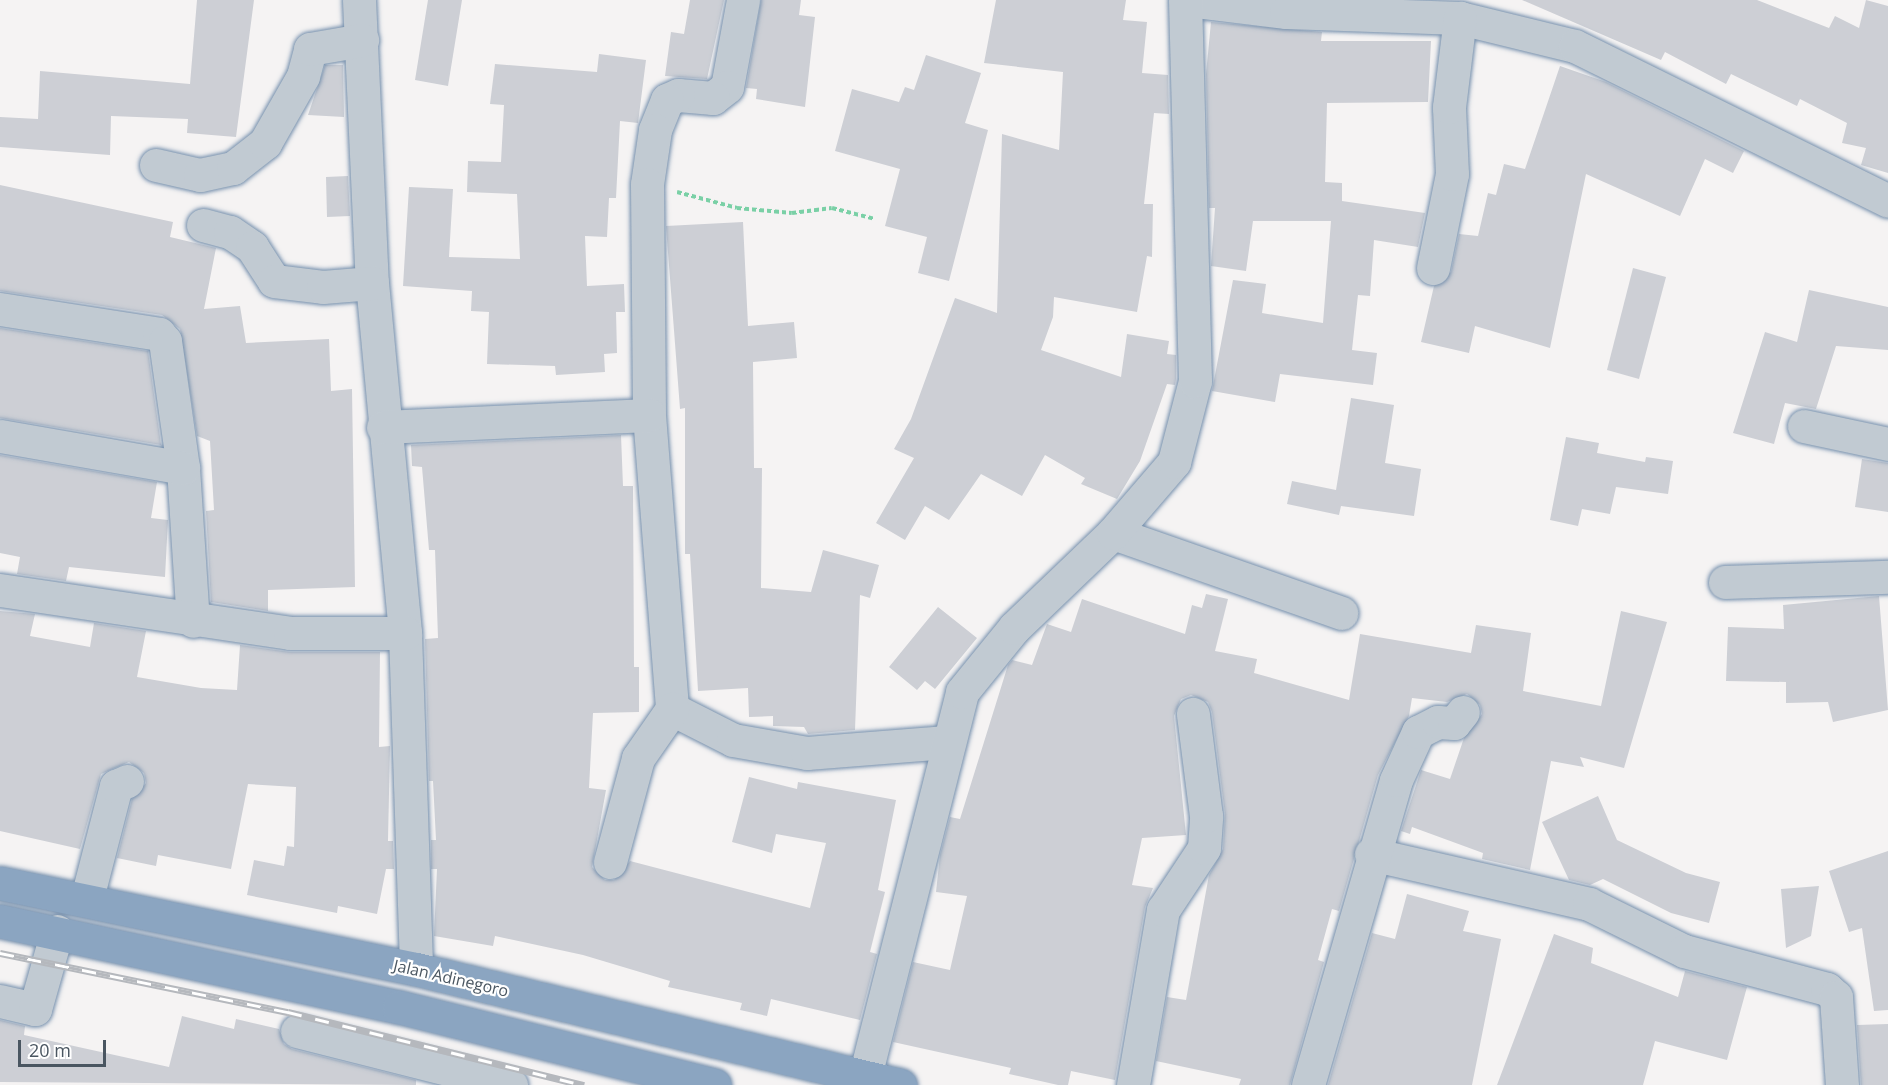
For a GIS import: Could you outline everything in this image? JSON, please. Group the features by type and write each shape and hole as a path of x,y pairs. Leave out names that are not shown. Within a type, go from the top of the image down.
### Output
{"highway":[{"name":"Jalan Adinegoro","path":"0,884 87,898 416,969 900,1085"},
{"path":"0,921 57,931 399,1007 714,1085"}],"street":[{"path":"359,0 372,283 383,427 405,633 416,969"},
{"path":"610,862 638,758 672,709 649,415 647,184 655,130 667,100 678,95 713,98 727,87 743,0"},
{"path":"865,1076 947,742 962,692 1014,628 1113,532 1174,462 1195,381 1186,0 1286,12 1460,18 1575,45 1888,201"},
{"path":"1432,268 1452,174 1449,107 1460,18"},
{"path":"156,165 200,175 233,168 265,143 303,76 310,49 362,40"},
{"path":"203,225 230,232 252,247 274,281 323,287 372,283"},
{"path":"0,309 163,337 183,468 193,621"},
{"path":"383,427 649,415"},
{"path":"1804,426 1888,444"},
{"path":"0,436 183,468"},
{"path":"1113,532 1341,613"},
{"path":"1725,582 1888,577"},
{"path":"0,590 193,621 290,633 405,633"},
{"path":"672,709 733,740 807,753 947,742"},
{"path":"1308,1085 1371,854 1418,732 1438,722 1455,723 1463,712"},
{"path":"1133,1085 1163,910 1204,848 1206,816 1193,714"},
{"path":"87,898 116,786 127,781"},
{"path":"1371,854 1588,904 1684,951 1827,989 1836,997 1842,1085"},
{"path":"0,1001 35,1009 57,931"},
{"path":"297,1031 511,1085"}],"path":[{"path":"647,184 737,208 792,213 832,208 874,219"}],"building":[{"path":"197,0 254,0 236,137 187,133 188,119 111,116 110,155 0,147 0,117 38,119 40,71 190,84"},
{"path":"428,0 462,0 448,86 415,80"},
{"path":"690,0 724,0 707,79 665,76 671,32 684,34"},
{"path":"761,0 801,0 799,15 815,17 805,107 756,99 757,89 746,88"},
{"path":"996,0 1126,0 1123,20 1147,22 1142,73 1168,75 1169,114 1154,113 1144,204 1153,204 1152,257 1147,256 1137,312 1054,297 1053,317 1041,350 1121,377 1127,334 1169,341 1167,354 1176,355 1175,385 1167,384 1140,461 1117,499 1081,484 1085,478 1045,455 1022,496 981,474 949,520 925,506 905,540 876,523 914,458 894,449 911,419 955,298 997,313 1002,134 1059,150 1063,72 984,63"},
{"path":"1522,0 1757,0 1829,28 1835,16 1859,28 1866,0 1888,6 1888,173 1861,165 1866,148 1842,143 1847,123 1800,99 1797,106 1731,74 1726,84 1665,52 1661,60"},
{"path":"1211,22 1322,32 1321,41 1431,41 1428,102 1327,103 1325,182 1342,183 1342,201 1425,213 1418,247 1374,240 1370,296 1358,295 1352,350 1377,353 1373,385 1280,374 1275,402 1212,391 1233,280 1266,284 1262,313 1323,323 1331,221 1253,221 1246,271 1211,266 1215,208 1209,208 1206,74"},
{"path":"599,54 646,60 638,123 620,121 616,198 609,198 607,237 585,236 587,286 624,284 625,312 616,312 617,353 604,354 605,372 556,375 555,366 487,364 489,312 471,311 472,291 403,286 409,187 453,189 449,257 520,259 517,194 467,192 468,161 501,162 504,105 490,104 495,64 597,72"},
{"path":"926,55 981,73 965,123 988,130 949,281 918,273 927,237 885,226 900,169 835,151 852,89 899,102 905,87 914,90"},
{"path":"325,65 343,65 344,117 308,115"},
{"path":"1560,66 1606,82 1744,151 1733,173 1705,159 1680,216 1586,174 1550,348 1475,326 1469,353 1421,342 1434,286 1451,272 1459,234 1478,236 1488,193 1496,195 1504,164 1525,169"},
{"path":"348,176 350,216 327,217 326,177"},
{"path":"0,185 173,222 170,237 216,248 204,309 240,306 246,343 329,339 331,391 352,389 355,587 268,590 268,611 211,602 206,511 214,510 210,441 197,436 180,329 162,315 0,291"},
{"path":"743,222 748,326 794,322 797,358 753,362 754,468 762,468 761,588 811,592 823,550 879,565 870,598 860,595 855,730 808,734 804,727 773,726 773,716 749,717 748,688 698,691 690,554 685,554 685,408 680,409 666,226"},
{"path":"1633,268 1666,277 1639,379 1607,370"},
{"path":"1809,290 1888,307 1888,350 1836,346 1816,409 1785,403 1774,444 1733,433 1765,332 1797,342"},
{"path":"0,328 148,351 161,445 0,418"},
{"path":"1351,398 1394,405 1385,463 1421,469 1414,516 1341,506 1339,515 1287,504 1292,481 1336,490"},
{"path":"621,435 623,486 633,486 634,667 639,667 639,712 593,713 589,788 606,790 592,867 605,880 614,880 630,861 810,908 826,843 776,834 772,853 732,842 749,777 797,789 798,782 896,800 878,890 885,892 870,952 877,954 860,1020 771,999 767,1016 740,1010 742,1003 668,987 670,981 583,955 495,936 493,946 434,936 437,869 431,869 431,840 436,840 433,781 429,781 425,639 438,638 435,550 429,550 422,467 412,466 411,445"},
{"path":"1566,437 1599,443 1597,453 1645,462 1646,457 1673,461 1668,494 1616,487 1610,514 1582,509 1578,526 1550,520"},
{"path":"0,455 157,482 151,518 168,520 165,577 69,567 66,581 17,574 20,557 0,553"},
{"path":"1862,459 1888,463 1888,512 1855,507"},
{"path":"1206,594 1228,599 1215,651 1257,659 1254,673 1349,700 1360,634 1471,653 1476,625 1531,633 1523,691 1601,706 1621,611 1667,622 1624,768 1580,757 1584,767 1551,761 1530,870 1482,859 1483,853 1412,827 1410,834 1401,831 1421,770 1450,779 1464,738 1482,714 1480,705 1467,694 1447,702 1412,698 1409,716 1378,775 1339,911 1332,909 1318,960 1324,962 1290,1085 1239,1085 1241,1079 1156,1061 1167,997 1186,1000 1209,875 1223,849 1225,814 1212,712 1208,702 1191,695 1181,699 1174,716 1186,835 1142,838 1132,885 1153,888 1145,907 1115,1080 1071,1071 1068,1085 1058,1085 1009,1074 1011,1068 893,1042 913,962 950,970 967,896 936,892 940,855 950,817 960,819 1008,665 1012,660 1032,665 1047,624 1071,632 1082,599 1185,634 1192,605 1202,608"},
{"path":"1879,596 1888,710 1833,722 1828,702 1786,703 1786,682 1726,681 1728,627 1784,629 1783,605"},
{"path":"938,607 977,638 935,689 925,681 917,690 889,667"},
{"path":"0,611 35,614 30,636 90,647 94,623 146,631 137,677 201,688 237,690 240,645 290,652 380,652 379,747 390,746 388,841 393,841 394,869 386,869 377,914 338,906 337,913 247,895 254,860 284,866 287,846 294,847 296,787 248,784 231,869 158,855 156,866 117,858 132,799 146,783 144,773 129,762 101,774 80,849 0,831"},
{"path":"1598,796 1617,840 1686,873 1720,882 1709,923 1671,913 1603,879 1590,885 1569,880 1542,822"},
{"path":"1888,851 1888,1010 1874,1011 1862,928 1849,932 1829,871"},
{"path":"1819,886 1811,936 1786,948 1781,889"},
{"path":"1407,894 1469,911 1463,931 1501,939 1472,1085 1328,1085 1372,933 1395,939"},
{"path":"1554,934 1593,948 1591,963 1678,997 1685,971 1747,987 1727,1060 1655,1041 1643,1085 1497,1085"},
{"path":"182,1016 234,1029 236,1019 279,1029 284,1044 292,1049 416,1080 416,1085 0,1082 0,1020 25,1026 24,1035 169,1067"},
{"path":"1888,1024 1888,1085 1861,1085 1857,1025"}],"railway":[{"path":"0,953 288,1012 584,1085"}]}
